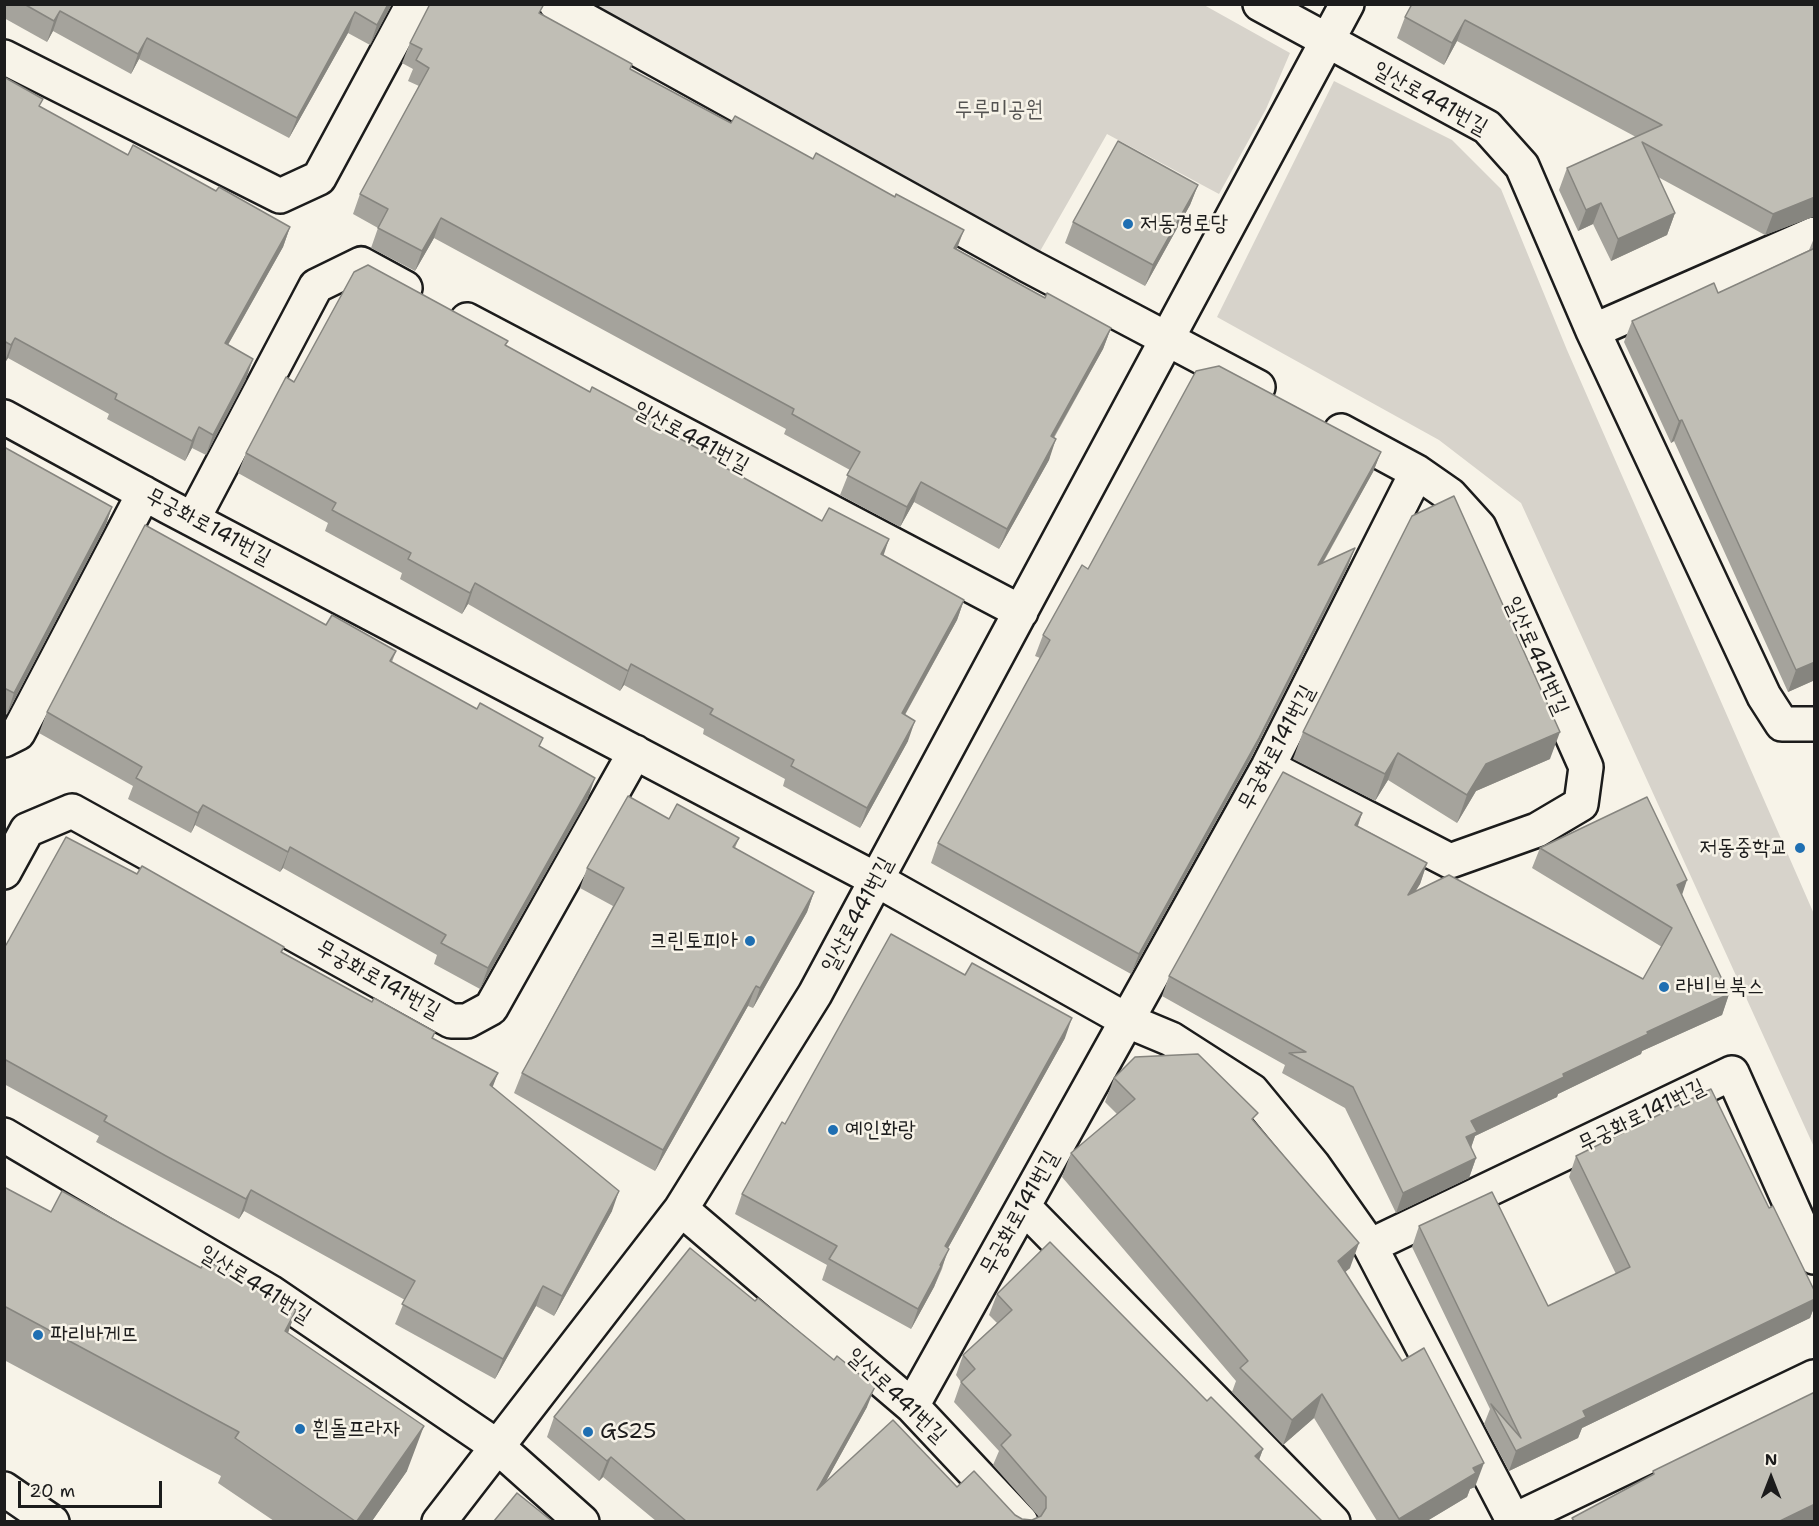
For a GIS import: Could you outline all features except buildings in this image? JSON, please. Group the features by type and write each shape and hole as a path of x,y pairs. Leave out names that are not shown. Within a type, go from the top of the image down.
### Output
{"street":[{"path":"4,57 280,195 319,178 413,4"},
{"path":"556,4 1018,260 1282,400"},
{"name":"일산로441번길","path":"1260,4 1487,127 1522,166 1593,331 1764,696 1782,724 1815,724"},
{"name":"일산로441번길","path":"439,1521 681,1209 815,994 1347,4"},
{"path":"1593,331 1815,234"},
{"name":"일산로441번길","path":"193,519 316,286 361,264 1021,612"},
{"name":"일산로441번길","path":"1268,767 1450,861 1537,830 1581,804 1586,767 1479,526 1450,495 1417,471 1313,416"},
{"name":"무궁화로141번길","path":"4,417 877,880 1128,1021 1171,1040 1252,1090 1313,1165 1370,1246 1513,1521 1815,1377"},
{"name":"무궁화로141번길","path":"912,1406 1268,767 1417,471"},
{"path":"4,740 18,733 144,493"},
{"name":"무궁화로141번길","path":"4,872 27,831 72,811 451,1021 467,1021 491,1008 635,752"},
{"name":"무궁화로141번길","path":"1370,1246 1732,1073 1815,1257"},
{"name":"일산로441번길","path":"4,1135 270,1292 498,1447 582,1521"},
{"path":"1024,1207 1333,1521"},
{"name":"일산로441번길","path":"681,1209 912,1406 1021,1521"},
{"path":"4,1490 52,1521"}],"green space":[{"name":"두루미공원","path":"593,5 1204,5 1290,53 1266,109 1219,194 1107,134 1039,253"},
{"path":"1334,81 1452,140 1501,189 1567,350 1814,914 1814,1147 1521,503 1439,440 1217,317"}],"place":[{"name":"저동경로당","path":"1128,224"},
{"name":"저동중학교","path":"1800,848"},
{"name":"크린토피아","path":"750,941"},
{"name":"라비브북스","path":"1664,987"},
{"name":"예인화랑","path":"833,1130"},
{"name":"파리바게뜨","path":"38,1335"},
{"name":"흰돌프라자","path":"300,1429"},
{"name":"GS25","path":"588,1432"}]}
